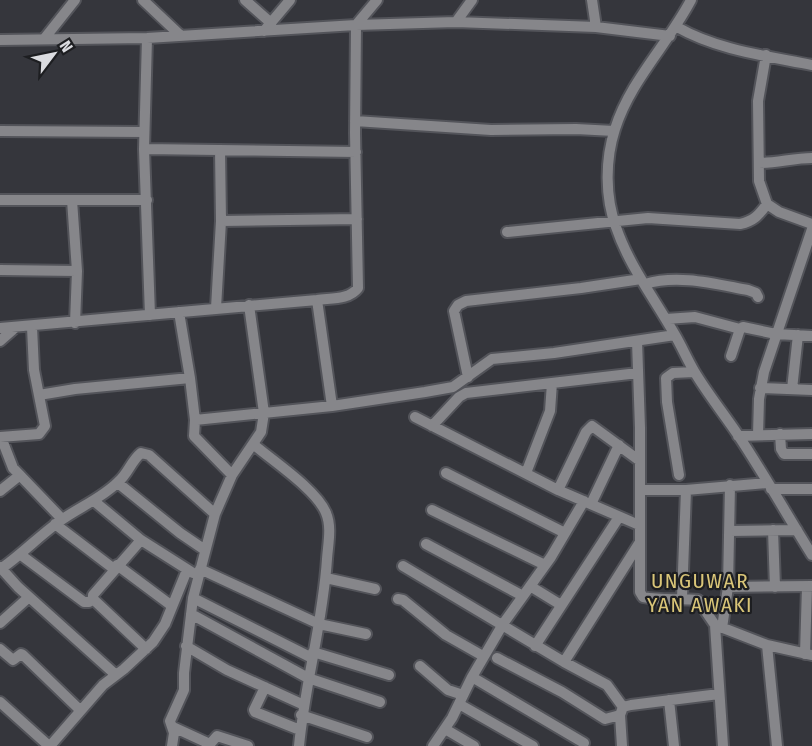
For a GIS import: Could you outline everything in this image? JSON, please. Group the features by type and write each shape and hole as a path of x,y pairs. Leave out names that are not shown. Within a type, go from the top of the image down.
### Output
{"street":[{"path":"44,39 75,0"},
{"path":"142,0 182,36"},
{"path":"245,0 268,27"},
{"path":"268,27 290,0"},
{"path":"0,328 32,327 350,296 358,288 356,25 377,0"},
{"path":"456,22 472,0"},
{"path":"592,0 596,27"},
{"path":"691,0 623,105 614,131 608,182 614,222 628,256 666,319 694,372 738,436 812,555"},
{"path":"0,40 147,39 268,27 456,22 673,31 687,33 716,44 812,65"},
{"path":"147,39 144,150 150,315"},
{"path":"766,55 758,101 759,181 767,204 778,212 812,224"},
{"path":"355,121 491,130 614,131"},
{"path":"0,131 144,132"},
{"path":"144,150 356,152"},
{"path":"216,308 221,221 220,150"},
{"path":"759,163 812,158"},
{"path":"0,200 147,200"},
{"path":"72,200 76,271 75,323"},
{"path":"507,232 648,218 740,224 755,219 767,204"},
{"path":"221,221 357,219"},
{"path":"758,435 760,388 812,229"},
{"path":"0,270 76,271"},
{"path":"468,377 454,312 458,305 466,301 643,281 688,281 748,290 756,293 758,297"},
{"path":"317,300 332,405"},
{"path":"172,746 174,733 170,721 184,690 186,646 193,598 215,514 232,475 261,432 264,412 249,305"},
{"path":"179,312 190,378 195,439 232,475"},
{"path":"666,319 695,317 740,329 750,327 776,334 812,336"},
{"path":"0,341 16,327"},
{"path":"32,327 34,370 45,426 42,432 0,437 9,459 58,522 116,567 172,606"},
{"path":"731,356 740,329"},
{"path":"195,420 332,405 453,387 492,359 554,353 675,335"},
{"path":"792,389 798,335"},
{"path":"637,341 641,595 652,599 682,598 699,601 719,627 767,645 808,655 809,586 729,587"},
{"path":"679,475 667,402 666,378 673,373 694,372"},
{"path":"432,426 459,397 466,393 638,373"},
{"path":"39,395 75,389 190,378"},
{"path":"526,473 550,411 552,383"},
{"path":"760,388 812,390"},
{"path":"414,417 558,490 639,525"},
{"path":"558,490 589,428 595,426 640,460"},
{"path":"780,434 784,454 812,454"},
{"path":"738,436 812,434"},
{"path":"253,444 315,496 327,514 329,532 326,578 302,710 298,746"},
{"path":"433,746 445,729 483,656 587,503 619,445"},
{"path":"116,675 29,597 1,568 21,555 58,522 94,501 118,483 136,457 145,453 215,514"},
{"path":"446,473 565,533"},
{"path":"0,492 20,476"},
{"path":"118,483 205,550"},
{"path":"641,490 686,490 730,485 812,489"},
{"path":"723,746 719,627 729,587 730,485"},
{"path":"682,598 686,490"},
{"path":"94,501 141,540 187,570 199,572 319,624 366,634"},
{"path":"432,510 545,565"},
{"path":"535,646 619,517"},
{"path":"729,531 797,530"},
{"path":"773,531 775,587"},
{"path":"21,555 84,602 89,602 116,567 141,540"},
{"path":"564,662 640,542"},
{"path":"426,544 523,596"},
{"path":"403,566 503,624 535,646 607,685 621,711 622,746"},
{"path":"0,702 49,746 103,685 146,649 165,624 187,570"},
{"path":"326,578 375,590"},
{"path":"530,586 561,605"},
{"path":"0,623 29,597"},
{"path":"93,598 146,649"},
{"path":"193,598 312,655 389,675"},
{"path":"398,599 403,600 446,635 483,656"},
{"path":"191,614 308,678 380,702"},
{"path":"767,645 777,746"},
{"path":"186,646 302,710 367,737"},
{"path":"0,649 13,660 23,655 80,710"},
{"path":"497,658 562,692 605,719 621,711 669,700 720,694"},
{"path":"420,666 461,700 533,746"},
{"path":"472,677 584,743"},
{"path":"264,687 255,712 300,730"},
{"path":"669,700 674,746"},
{"path":"173,727 210,744 217,736 248,746"},
{"path":"445,729 474,746"}],"district":[{"name":"UNGUWAR YAN AWAKI","path":"700,593"}]}
